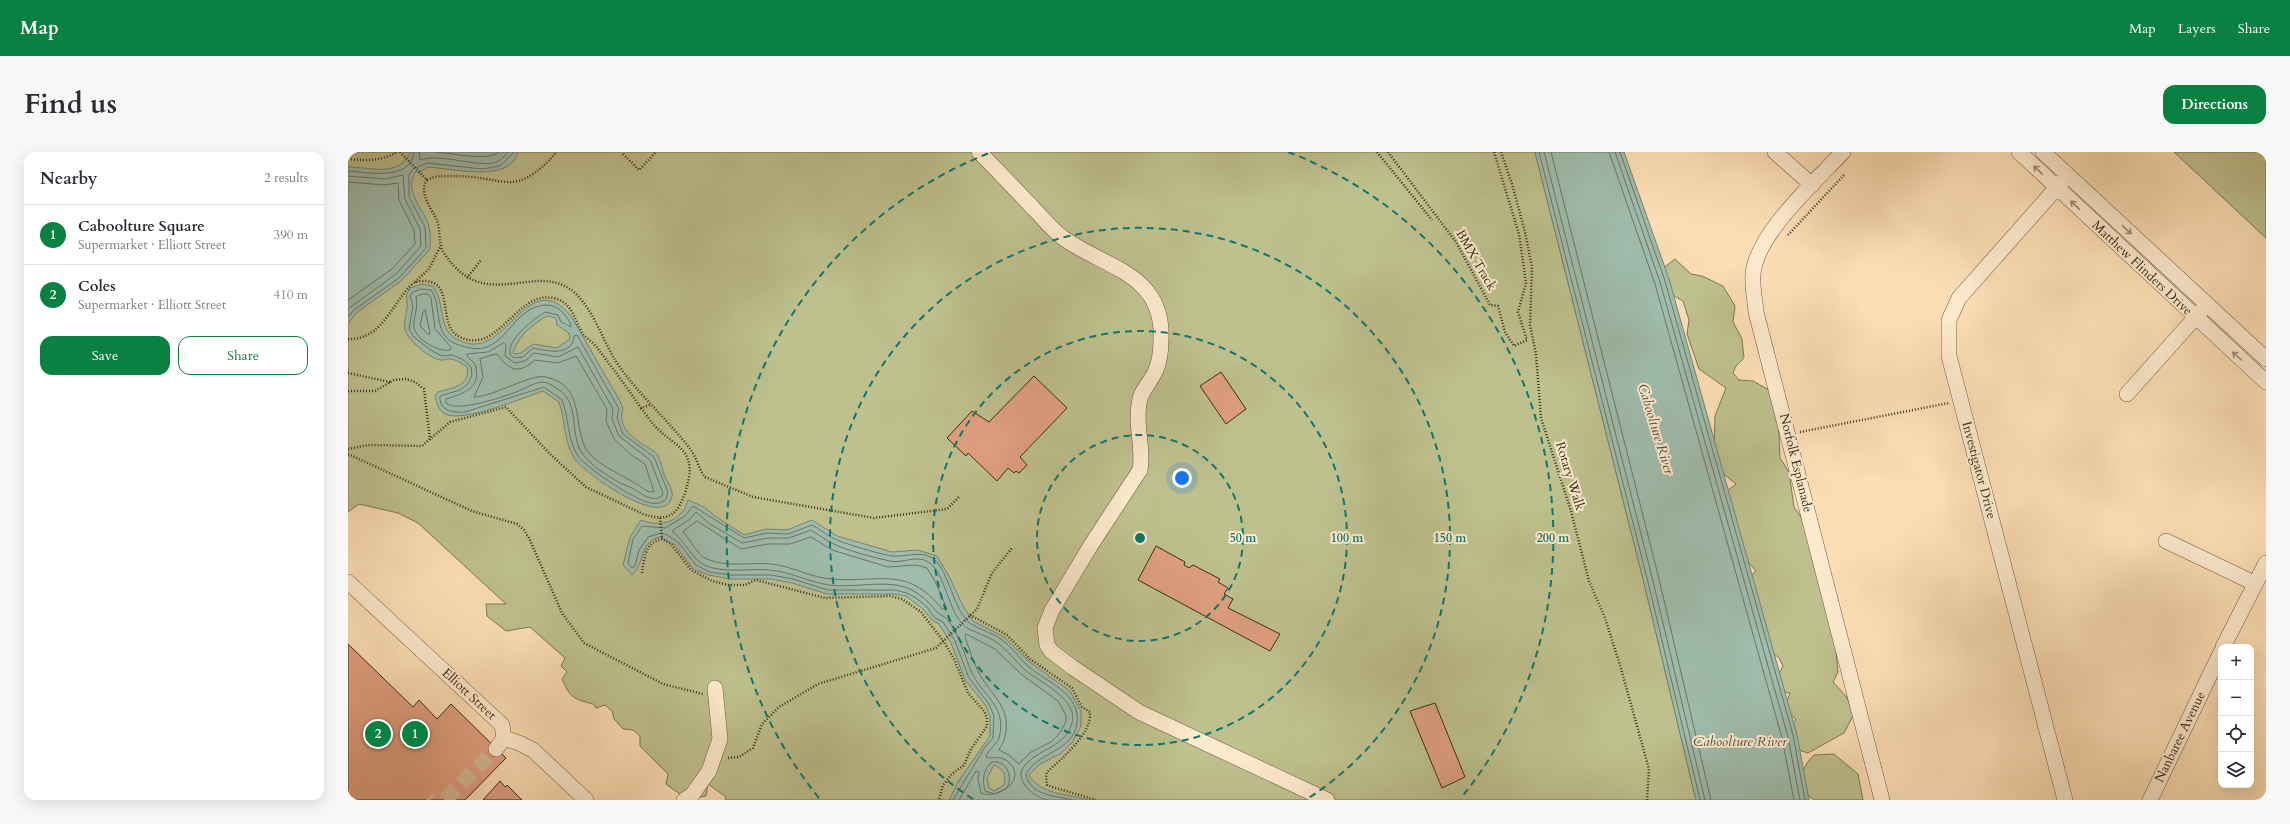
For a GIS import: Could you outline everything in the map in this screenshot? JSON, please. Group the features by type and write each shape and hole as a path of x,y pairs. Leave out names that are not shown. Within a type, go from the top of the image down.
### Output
{"street":[{"path":"979,152 1062,237 1132,275 1142,285 1156,308 1161,332 1159,363 1139,401 1138,432 1142,459 1140,470 1091,545 1052,610 1044,628 1051,651 1139,712 1327,800"},
{"path":"1775,152 1812,185"},
{"name":"Norfolk Esplanade","path":"1843,152 1777,223 1760,249 1753,274 1756,312 1797,433 1882,800"},
{"name":"Matthew Flinders Drive","path":"2019,152 2195,318 2266,382"},
{"name":"Matthew Flinders Drive","path":"2043,152 2266,359"},
{"name":"Investigator Drive","path":"2064,800 1949,356 1949,320 1960,298 2068,175"},
{"path":"2127,394 2207,304"},
{"path":"2166,541 2254,583"},
{"path":"2224,644 2254,583 2266,563"},
{"name":"Elliott Street","path":"348,582 502,725 500,744 519,742 533,750 586,800"},
{"name":"Nanbaree Avenue","path":"2150,800 2218,658"},
{"path":"684,800 709,771 711,761 720,738 716,692"}],"path":[{"path":"348,159 370,160 385,157 398,152 407,159 427,180"},
{"path":"558,152 540,170 528,178 512,183 496,182 468,175 437,176 427,180 423,188 440,225 441,247 449,260 467,278 479,284 490,285 542,281 566,287 577,295 585,306 616,361 650,405 690,448 705,477 753,497 874,518 947,509 959,497"},
{"path":"623,154 639,170 656,152"},
{"path":"1377,152 1432,220"},
{"name":"BMX Track","path":"1388,152 1456,242 1490,305 1498,306 1505,332 1514,346 1527,340 1518,312 1526,283 1519,234 1494,152"},
{"name":"Rotary Walk","path":"1501,152 1522,218 1532,267 1530,325 1536,360 1541,418 1571,511 1589,581 1605,618 1620,665 1649,769 1647,800"},
{"path":"1784,240 1844,175"},
{"path":"348,339 367,336 377,329 408,288 429,269 441,247"},
{"path":"467,278 481,260"},
{"path":"348,448 368,445 422,446 450,422 506,407 549,453 586,486 643,514 660,518 671,514 681,505 689,480 690,464 682,449 660,431 641,408 597,347 583,334 574,314 561,301 548,297 531,302 495,333 471,340 458,336 452,331 447,319 446,305 437,285 432,282 415,282"},
{"path":"348,373 378,377 390,382"},
{"path":"348,391 375,391 390,382 406,379 415,382 424,389 430,440"},
{"path":"1797,433 1961,401"},
{"path":"641,408 650,405"},
{"path":"348,454 478,513 517,524 524,530 529,538 562,613 584,643 663,684 694,692 716,692"},
{"path":"660,518 662,539"},
{"path":"642,573 646,550 651,544 662,539"},
{"path":"662,539 671,544 691,570 712,581 728,585 745,585 756,580 825,598 890,596 902,599 921,612 944,642 954,659 968,693 984,711 987,726 971,749 964,765 952,774 943,785 939,800"},
{"path":"711,761 739,757 753,748 762,724 779,707 818,684 936,648 944,642 970,615 983,598 998,564 1012,548"},
{"path":"970,615 1007,635 1030,659 1072,688 1082,707 1090,712 1089,721 1078,743 1047,772 1046,778 1047,785 1096,800"}],"green space":[{"path":"348,152 1535,152 1644,583 1696,800 725,800 726,797 708,784 706,796 684,796 666,784 668,774 640,746 640,736 633,730 623,729 614,719 612,711 605,705 596,708 593,704 581,701 570,694 562,679 567,672 561,666 565,658 530,627 506,631 487,616 486,604 506,604 418,523 398,513 359,504 348,512"},
{"path":"2174,152 2266,152 2266,238"},
{"path":"1675,259 1691,274 1702,276 1723,286 1735,306 1733,322 1742,339 1744,358 1736,366 1733,373 1739,380 1753,381 1771,391 1778,413 1780,458 1789,472 1794,507 1806,524 1835,640 1838,672 1833,682 1846,696 1854,714 1844,733 1808,753 1789,747 1783,731 1796,720 1785,707 1790,693 1782,692 1778,676 1783,666 1779,658 1767,648 1742,583 1756,571 1744,557 1724,493 1736,484 1720,471 1714,453 1715,416 1726,388 1699,369 1687,334 1689,320 1683,301 1658,287 1658,272"},
{"path":"1834,754 1858,774 1863,800 1814,800 1800,789 1803,770 1810,759 1814,755"}],"water":[{"path":"411,152 518,152 513,162 504,168 492,171 478,172 427,167 419,173 416,171 412,179 413,194 429,227 430,249 401,281 356,313 348,324 348,167 374,169 391,168 405,160"},
{"name":"Caboolture River","path":"1535,152 1624,152 1669,279 1797,735 1809,800 1696,800 1644,583"},
{"path":"422,284 433,286 437,292 443,319 448,331 453,337 463,342 479,344 492,338 530,306 542,301 556,303 571,316 620,401 623,409 622,422 628,432 657,455 672,491 672,496 666,505 655,507 624,496 607,486 581,465 574,458 568,445 559,402 543,391 479,413 454,416 445,414 438,406 435,396 438,392 459,385 463,382 466,378 467,367 454,360 436,359 425,353 410,338 405,329 405,320 407,305 406,296 410,288","holes":["547,316 556,318 557,325 569,333 570,339 557,348 533,344 521,353 515,354 513,352 522,336 536,323"]},
{"path":"688,500 704,507 744,535 766,529 787,530 812,520 837,536 892,552 918,550 937,556 949,576 963,606 973,621 1004,637 1031,663 1070,691 1081,711 1081,726 1072,743 1060,754 1040,764 1029,775 1034,782 1047,790 1088,800 949,800 958,782 990,736 990,717 986,706 965,680 951,643 939,624 933,621 923,609 906,596 894,594 827,594 792,583 770,579 730,579 709,575 693,569 675,545 660,537 649,543 639,565 632,575 623,565 630,537 641,520 663,523 676,518 685,508","holes":["994,765 1004,773 1005,781 1004,785 994,791 989,788 987,778"]}],"building":[{"path":"1221,372 1246,409 1226,424 1200,386"},
{"path":"1034,376 1067,408 1020,457 1027,465 1019,473 1016,471 1014,473 1008,468 997,481 968,453 966,456 947,438 972,411 989,422"},
{"path":"1156,546 1185,562 1184,565 1189,568 1193,565 1220,579 1218,582 1228,588 1224,594 1233,599 1228,608 1280,634 1270,651 1138,580"},
{"path":"348,644 413,707 419,700 437,719 451,704 506,758 465,800 348,800"},
{"path":"1435,703 1465,777 1442,788 1410,711"},
{"path":"500,781 505,787 507,785 522,800 483,800"}],"tunnel":[{"path":"445,800 496,749"}],"place":[{"name":"Coles","path":"378,734"},
{"name":"Caboolture Square","path":"415,734"}]}
